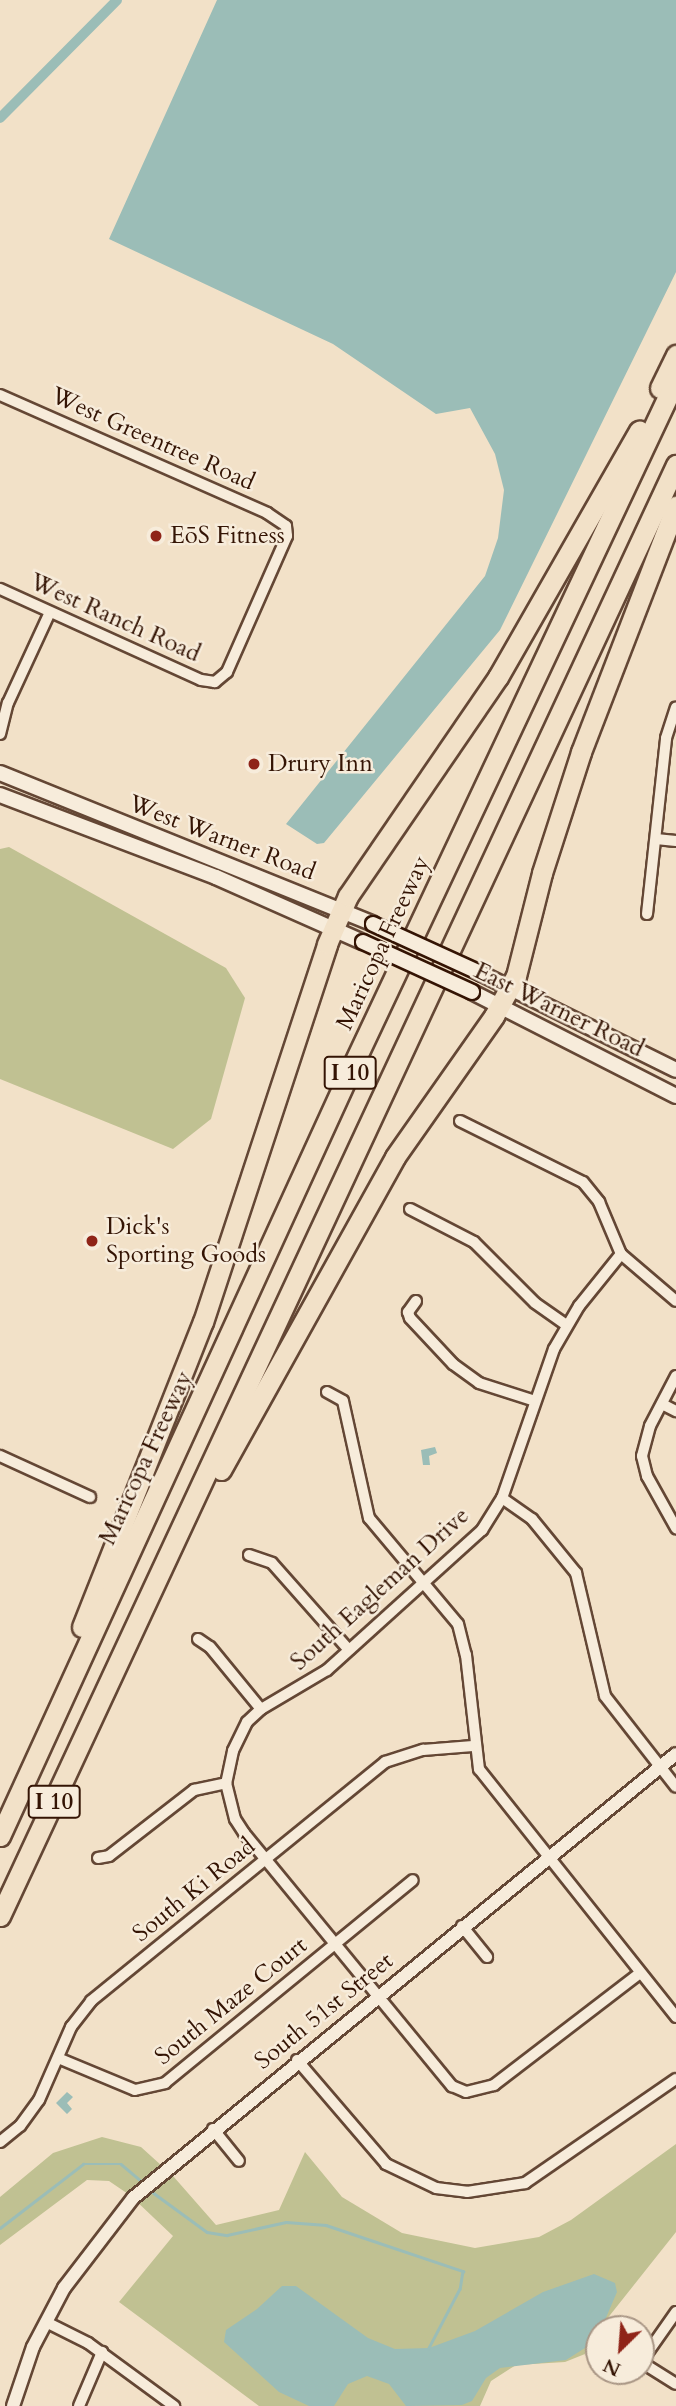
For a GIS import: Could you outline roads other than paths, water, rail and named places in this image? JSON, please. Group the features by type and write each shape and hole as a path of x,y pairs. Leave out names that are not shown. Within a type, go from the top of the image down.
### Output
{"highway":[{"path":"31,1770 58,1684 203,1322 327,944 340,921 348,896 519,643 600,503 676,355"},
{"name":"Maricopa Freeway","path":"0,1836 345,1083 676,379"},
{"name":"I 10","path":"0,1916 676,465"},
{"path":"107,1687 128,1666 243,1427 395,1157 501,1006 511,987 581,752 676,506"}],"main road":[{"name":"West Warner Road","path":"0,773 340,921 363,942 421,968"},
{"path":"0,784 76,816 88,819 97,815"},
{"name":"West Warner Road","path":"0,795 340,921 373,924 427,949"},
{"name":"East Warner Road","path":"427,949 511,987 676,1070"},
{"name":"East Warner Road","path":"421,968 676,1096"}],"street":[{"name":"West Greentree Road","path":"0,395 267,513 286,526 284,545 226,672 215,682"},
{"name":"West Ranch Road","path":"0,589 201,680 215,682"},
{"path":"0,734 4,708 50,612"},
{"path":"647,914 675,715"},
{"path":"656,839 676,841"},
{"path":"460,1121 583,1182 599,1202 621,1254 676,1301"},
{"path":"410,1209 474,1242 535,1303 567,1325"},
{"name":"South Eagleman Drive","path":"621,1254 567,1325 535,1401 502,1497 482,1530 349,1650 305,1685 261,1709 238,1738 226,1783 235,1819 266,1860 441,2076 466,2092 494,2085 640,1973"},
{"path":"416,1301 408,1312 410,1318 453,1364 479,1383 535,1401"},
{"path":"676,1377 644,1444 643,1466 676,1528"},
{"path":"327,1392 343,1401 369,1518 448,1610 464,1641 473,1746 490,1788 676,2017"},
{"path":"662,1404 676,1411"},
{"path":"0,1456 90,1497"},
{"path":"502,1497 533,1518 576,1573 606,1696 676,1787"},
{"path":"249,1555 272,1563 349,1650"},
{"path":"198,1639 209,1647 261,1709"},
{"name":"South Ki Road","path":"0,2142 28,2116 71,2027 91,2001 385,1762 413,1751 473,1746"},
{"name":"South 51st Street","path":"13,2406 46,2322 82,2260 117,2216 212,2129 676,1754"},
{"path":"98,1858 109,1856 194,1790 226,1783"},
{"name":"South Maze Court","path":"58,2058 117,2085 151,2090 413,1880"},
{"path":"462,1926 487,1957"},
{"path":"297,2060 386,2164 436,2188 497,2191 525,2183 676,2078"},
{"path":"212,2129 239,2161"},
{"path":"655,2342 676,2312"},
{"path":"46,2322 102,2352 174,2406"},
{"path":"79,2406 102,2352"},
{"path":"655,2371 676,2384"}],"water":[{"path":"217,0 676,0 676,272 500,630 324,843 317,844 286,824 485,576 498,538 504,490 495,454 470,408 436,414 333,344 109,239"},
{"path":"435,1447 437,1453 429,1456 430,1465 423,1465 421,1450"},
{"path":"67,2092 73,2097 67,2103 72,2109 67,2114 56,2103"},
{"path":"594,2274 615,2283 617,2292 607,2315 585,2315 585,2348 566,2360 500,2368 486,2378 472,2401 462,2405 406,2406 389,2384 367,2376 348,2384 334,2406 309,2406 279,2392 224,2342 226,2330 257,2309 282,2286 296,2286 368,2338 395,2349 429,2348 475,2331 543,2292"}],"waterway":[{"path":"0,118 117,0"},
{"path":"0,2228 83,2164 121,2164 144,2183"},
{"path":"151,2191 207,2232 227,2235 286,2222 326,2225 463,2271 460,2289 429,2348"}],"place":[{"name":"EōS Fitness","path":"156,536"},
{"name":"Drury Inn","path":"254,764"},
{"name":"Dick's Sporting Goods","path":"92,1241"}]}
